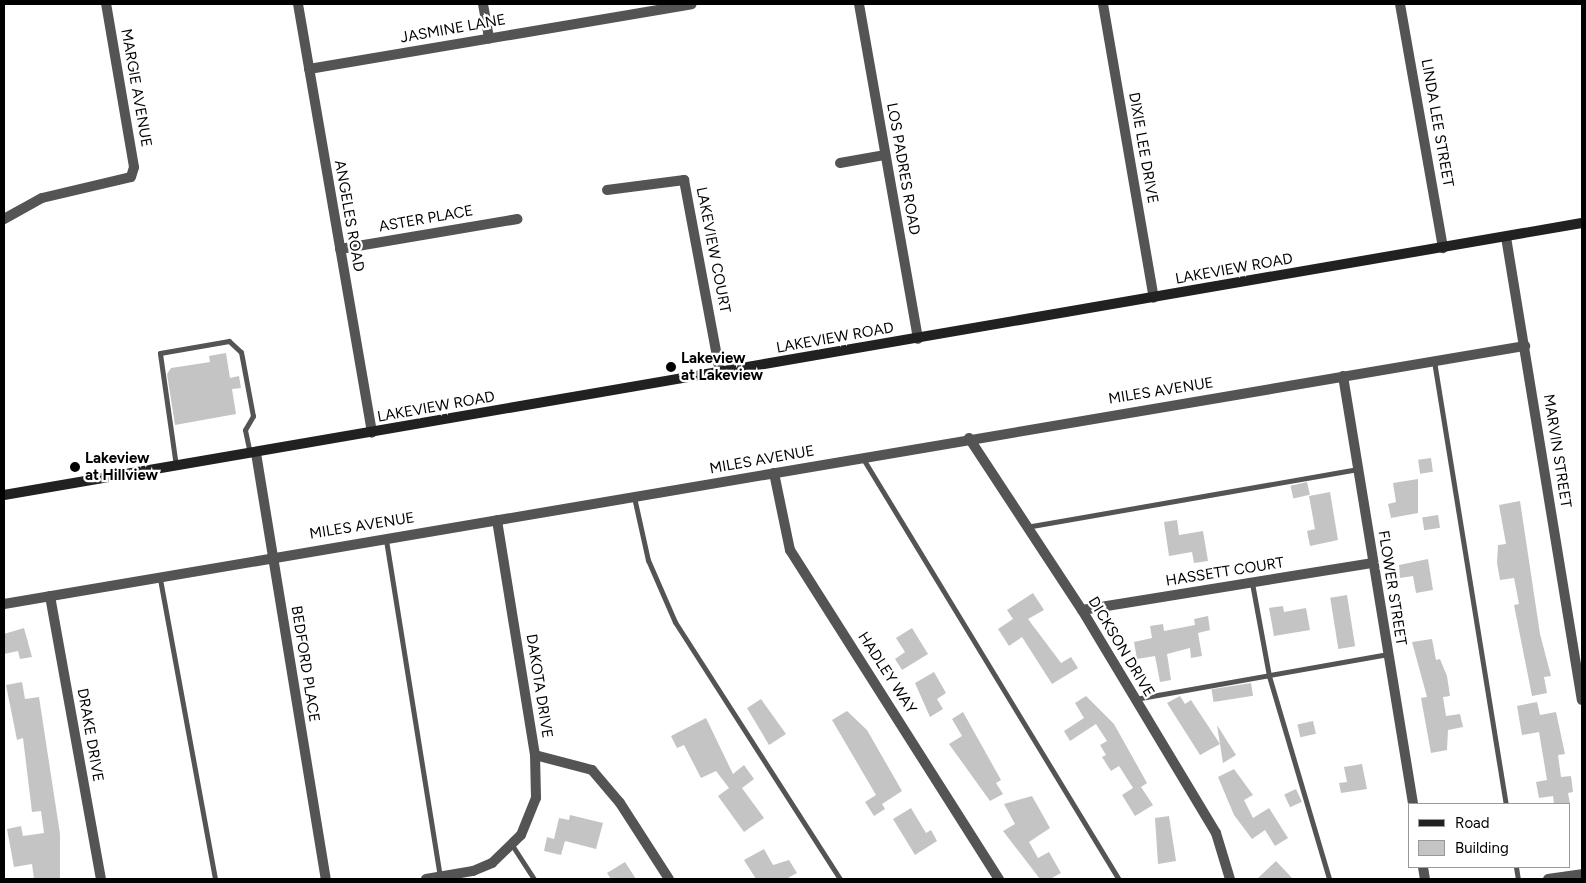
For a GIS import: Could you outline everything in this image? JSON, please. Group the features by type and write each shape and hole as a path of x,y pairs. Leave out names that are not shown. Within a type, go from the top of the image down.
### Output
{"main road":[{"name":"LAKEVIEW ROAD","path":"4,495 253,454 1582,223"}],"street":[{"name":"MARGIE AVENUE","path":"4,219 42,198 131,177 134,167 106,4"},
{"name":"ANGELES ROAD","path":"298,4 372,433"},
{"path":"483,4 489,38"},
{"name":"JASMINE LANE","path":"309,69 674,5 692,4"},
{"name":"LOS PADRES ROAD","path":"859,4 918,339"},
{"name":"DIXIE LEE DRIVE","path":"1103,4 1154,298"},
{"name":"LINDA LEE STREET","path":"1400,4 1443,248"},
{"path":"840,163 886,155"},
{"name":"LAKEVIEW COURT","path":"607,190 684,180 720,373"},
{"name":"ASTER PLACE","path":"340,248 517,219"},
{"name":"MARVIN STREET","path":"1506,237 1582,700"},
{"name":"MILES AVENUE","path":"4,604 160,579 272,556 497,520 969,438 1525,346"},
{"name":"FLOWER STREET","path":"1343,376 1413,803"},
{"name":"DICKSON DRIVE","path":"969,438 1025,527 1082,610 1216,834 1230,879"},
{"name":"BEDFORD PLACE","path":"253,454 326,879"},
{"name":"HADLEY WAY","path":"774,473 790,550 999,879"},
{"name":"DAKOTA DRIVE","path":"497,520 534,755 592,770 620,803 669,879"},
{"name":"HASSETT COURT","path":"1082,610 1373,563"},
{"name":"DRAKE DRIVE","path":"50,596 101,879"},
{"path":"426,879 474,872 512,845 530,818 536,798 534,755"},
{"path":"1548,879 1582,874"}],"lane":[{"path":"176,467 160,353 229,341 241,352 253,416 245,430 253,454"},
{"path":"1434,361 1506,803"},
{"path":"862,457 1119,879"},
{"path":"1025,527 1358,469"},
{"path":"634,496 648,560 675,622 840,879"},
{"path":"385,537 440,876"},
{"path":"160,579 215,879"},
{"path":"1252,583 1269,676 1329,879"},
{"path":"1135,699 1388,654"},
{"path":"512,845 534,879"}],"building":[{"path":"226,353 230,378 239,376 241,388 232,389 236,414 175,425 167,374 171,368 210,362 209,356"},
{"path":"1431,458 1433,472 1420,474 1418,460"},
{"path":"1418,479 1418,513 1391,518 1388,504 1396,502 1393,483"},
{"path":"1307,482 1310,495 1293,498 1290,486"},
{"path":"1330,492 1338,540 1310,546 1307,531 1315,529 1309,496"},
{"path":"1520,501 1540,634 1551,676 1544,677 1547,693 1532,696 1514,605 1519,604 1514,578 1500,580 1497,563 1498,545 1506,544 1499,505"},
{"path":"1438,515 1440,528 1424,530 1422,518"},
{"path":"1177,520 1179,535 1203,531 1208,561 1194,563 1192,552 1169,556 1164,522"},
{"path":"1428,559 1433,590 1416,593 1413,576 1400,578 1399,565"},
{"path":"1033,593 1044,610 1028,619 1061,663 1071,657 1078,668 1052,684 1022,637 1009,646 998,629 1013,619 1007,610"},
{"path":"1347,595 1355,646 1338,649 1330,598"},
{"path":"1283,606 1284,612 1306,608 1310,630 1274,636 1269,608"},
{"path":"1208,616 1210,630 1198,633 1202,656 1191,658 1190,648 1167,654 1171,680 1160,682 1155,656 1137,659 1134,642 1152,638 1150,626 1163,624 1164,631 1195,625 1194,619"},
{"path":"24,628 32,657 20,659 18,651 4,654 4,634"},
{"path":"912,628 928,654 902,670 895,659 905,652 896,638"},
{"path":"1432,639 1436,660 1440,659 1447,676 1450,696 1443,697 1446,716 1460,714 1463,727 1448,730 1447,750 1431,753 1421,698 1427,697 1412,642"},
{"path":"934,672 946,693 937,699 943,709 930,717 915,683"},
{"path":"22,682 25,699 39,697 60,834 60,879 34,879 32,864 14,867 7,829 21,826 23,836 44,833 41,811 32,812 23,738 17,740 6,685"},
{"path":"1251,683 1253,696 1214,702 1211,689"},
{"path":"1086,696 1114,724 1147,783 1141,787 1153,805 1135,816 1122,795 1133,788 1119,766 1111,771 1102,757 1106,755 1100,745 1107,741 1096,724 1070,741 1064,731 1084,718 1075,703"},
{"path":"1180,696 1185,704 1191,700 1220,744 1200,755 1167,703"},
{"path":"761,699 786,734 769,745 747,708"},
{"path":"1537,702 1540,715 1556,712 1565,754 1558,755 1561,777 1571,776 1573,792 1568,793 1570,803 1554,803 1553,796 1539,798 1536,782 1547,780 1539,732 1522,735 1517,706"},
{"path":"847,711 867,730 902,791 882,804 885,809 874,816 865,802 876,795 832,720"},
{"path":"963,712 1001,780 996,783 1003,794 990,801 949,744 962,736 952,719"},
{"path":"706,718 733,774 744,765 754,779 742,788 764,818 744,832 718,796 729,788 716,771 701,778 684,745 677,748 671,736"},
{"path":"1313,721 1316,734 1300,737 1297,725"},
{"path":"1217,725 1236,755 1223,763"},
{"path":"1362,764 1367,789 1341,793 1339,783 1347,782 1344,767"},
{"path":"1234,769 1253,795 1244,800 1253,818 1269,808 1288,838 1275,846 1265,830 1252,839 1234,815 1218,777"},
{"path":"1296,789 1302,802 1290,807 1284,794"},
{"path":"1032,796 1050,828 1029,842 1038,858 1049,852 1061,873 1050,879 1040,879 1003,831 1015,824 1004,804"},
{"path":"911,808 926,833 931,830 937,841 915,855 893,819"},
{"path":"570,815 603,823 596,849 565,841 561,855 544,851 547,837 554,839 559,818 569,820"},
{"path":"1169,816 1176,861 1158,864 1155,818"},
{"path":"764,849 773,865 789,860 797,873 786,879 756,879 744,860"},
{"path":"1276,861 1293,879 1257,879"},
{"path":"625,862 636,879 611,879 607,873"}],"place":[{"name":"Lakeview at Lakeview","path":"671,367"},
{"name":"Lakeview at Hillview","path":"75,467"}]}
